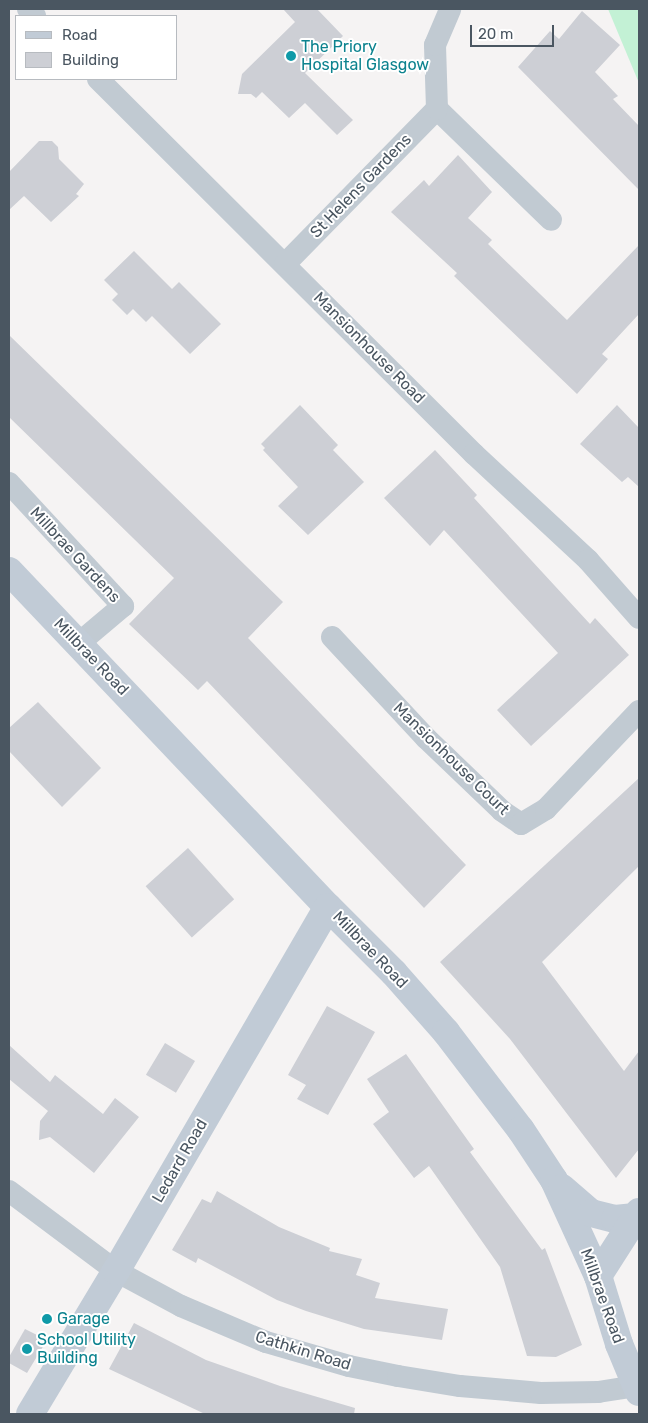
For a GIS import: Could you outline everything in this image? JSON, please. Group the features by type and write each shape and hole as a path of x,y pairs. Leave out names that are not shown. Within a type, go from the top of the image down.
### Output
{"street":[{"path":"450,9 435,45 437,109 551,220"},
{"name":"Mansionhouse Road","path":"99,80 474,454 588,560 639,618"},
{"name":"St Helens Gardens","path":"285,264 437,109"},
{"name":"Millbrae Gardens","path":"9,483 123,606 79,643"},
{"name":"Millbrae Road","path":"9,572 79,643 328,907 394,973 446,1032 521,1130 554,1180 598,1276 619,1344 638,1389"},
{"name":"Mansionhouse Court","path":"332,637 426,738 502,811 521,824 546,810 639,711"},
{"name":"Ledard Road","path":"30,1414 116,1272 328,907"},
{"path":"554,1180 591,1213 615,1219 637,1214"},
{"name":"Cathkin Road","path":"9,1191 116,1272 181,1306 266,1342 350,1366 460,1386 541,1393 638,1389"},
{"path":"598,1276 637,1214"}],"green space":[{"path":"608,9 639,9 639,83"}],"building":[{"name":"The Priory Hospital Glasgow","path":"283,9 317,9 343,36 305,73 353,120 337,135 305,103 289,118 262,92 256,98 251,94 238,94 242,74 295,22"},
{"path":"582,11 620,45 595,72 618,96 613,99 639,126 639,190 518,67 550,31 559,39"},
{"path":"39,141 52,141 58,147 59,159 84,184 76,194 79,196 51,222 24,196 9,210 9,172"},
{"path":"458,155 492,192 468,218 492,240 488,244 567,320 639,245 639,314 602,354 608,359 577,394 454,276 457,273 391,212 424,180 429,186"},
{"path":"134,251 172,289 179,282 221,324 190,354 152,316 146,322 133,309 127,315 112,300 118,294 104,280"},
{"path":"9,335 283,602 248,638 466,865 424,908 207,681 198,690 129,624 174,578 9,417"},
{"path":"300,405 338,445 333,450 364,482 308,535 278,506 298,487 263,450 265,448 261,444"},
{"path":"617,405 639,428 639,487 628,477 622,482 580,444"},
{"path":"435,450 477,495 474,498 590,624 595,618 629,655 531,746 497,710 558,653 444,530 430,546 384,498"},
{"path":"38,702 101,768 62,807 9,751 9,728"},
{"path":"639,778 639,866 542,962 624,1071 639,1051 639,1149 616,1178 510,1039 440,962"},
{"path":"188,848 234,899 192,937 146,886"},
{"path":"327,1006 375,1032 328,1115 297,1099 306,1085 288,1075"},
{"path":"165,1043 195,1061 176,1093 146,1075"},
{"path":"9,1045 50,1082 55,1075 103,1114 115,1098 139,1117 94,1173 50,1137 39,1140 40,1121 48,1111 9,1079"},
{"path":"406,1054 474,1149 470,1152 542,1250 545,1248 582,1345 556,1357 527,1356 500,1267 429,1166 414,1178 373,1124 389,1112 367,1079"},
{"path":"217,1191 279,1227 330,1248 329,1251 362,1259 356,1275 380,1283 375,1298 448,1309 442,1340 364,1329 306,1311 277,1300 198,1258 196,1263 172,1250 202,1199 211,1203"},
{"path":"134,1323 206,1360 280,1386 355,1408 354,1414 205,1414 109,1369"},
{"name":"School Utility Building","path":"25,1329 47,1340 27,1373 9,1363 9,1357"}],"place":[{"name":"The Priory Hospital Glasgow","path":"291,56"},
{"name":"Garage","path":"47,1319"},
{"name":"School Utility Building","path":"27,1349"}]}
